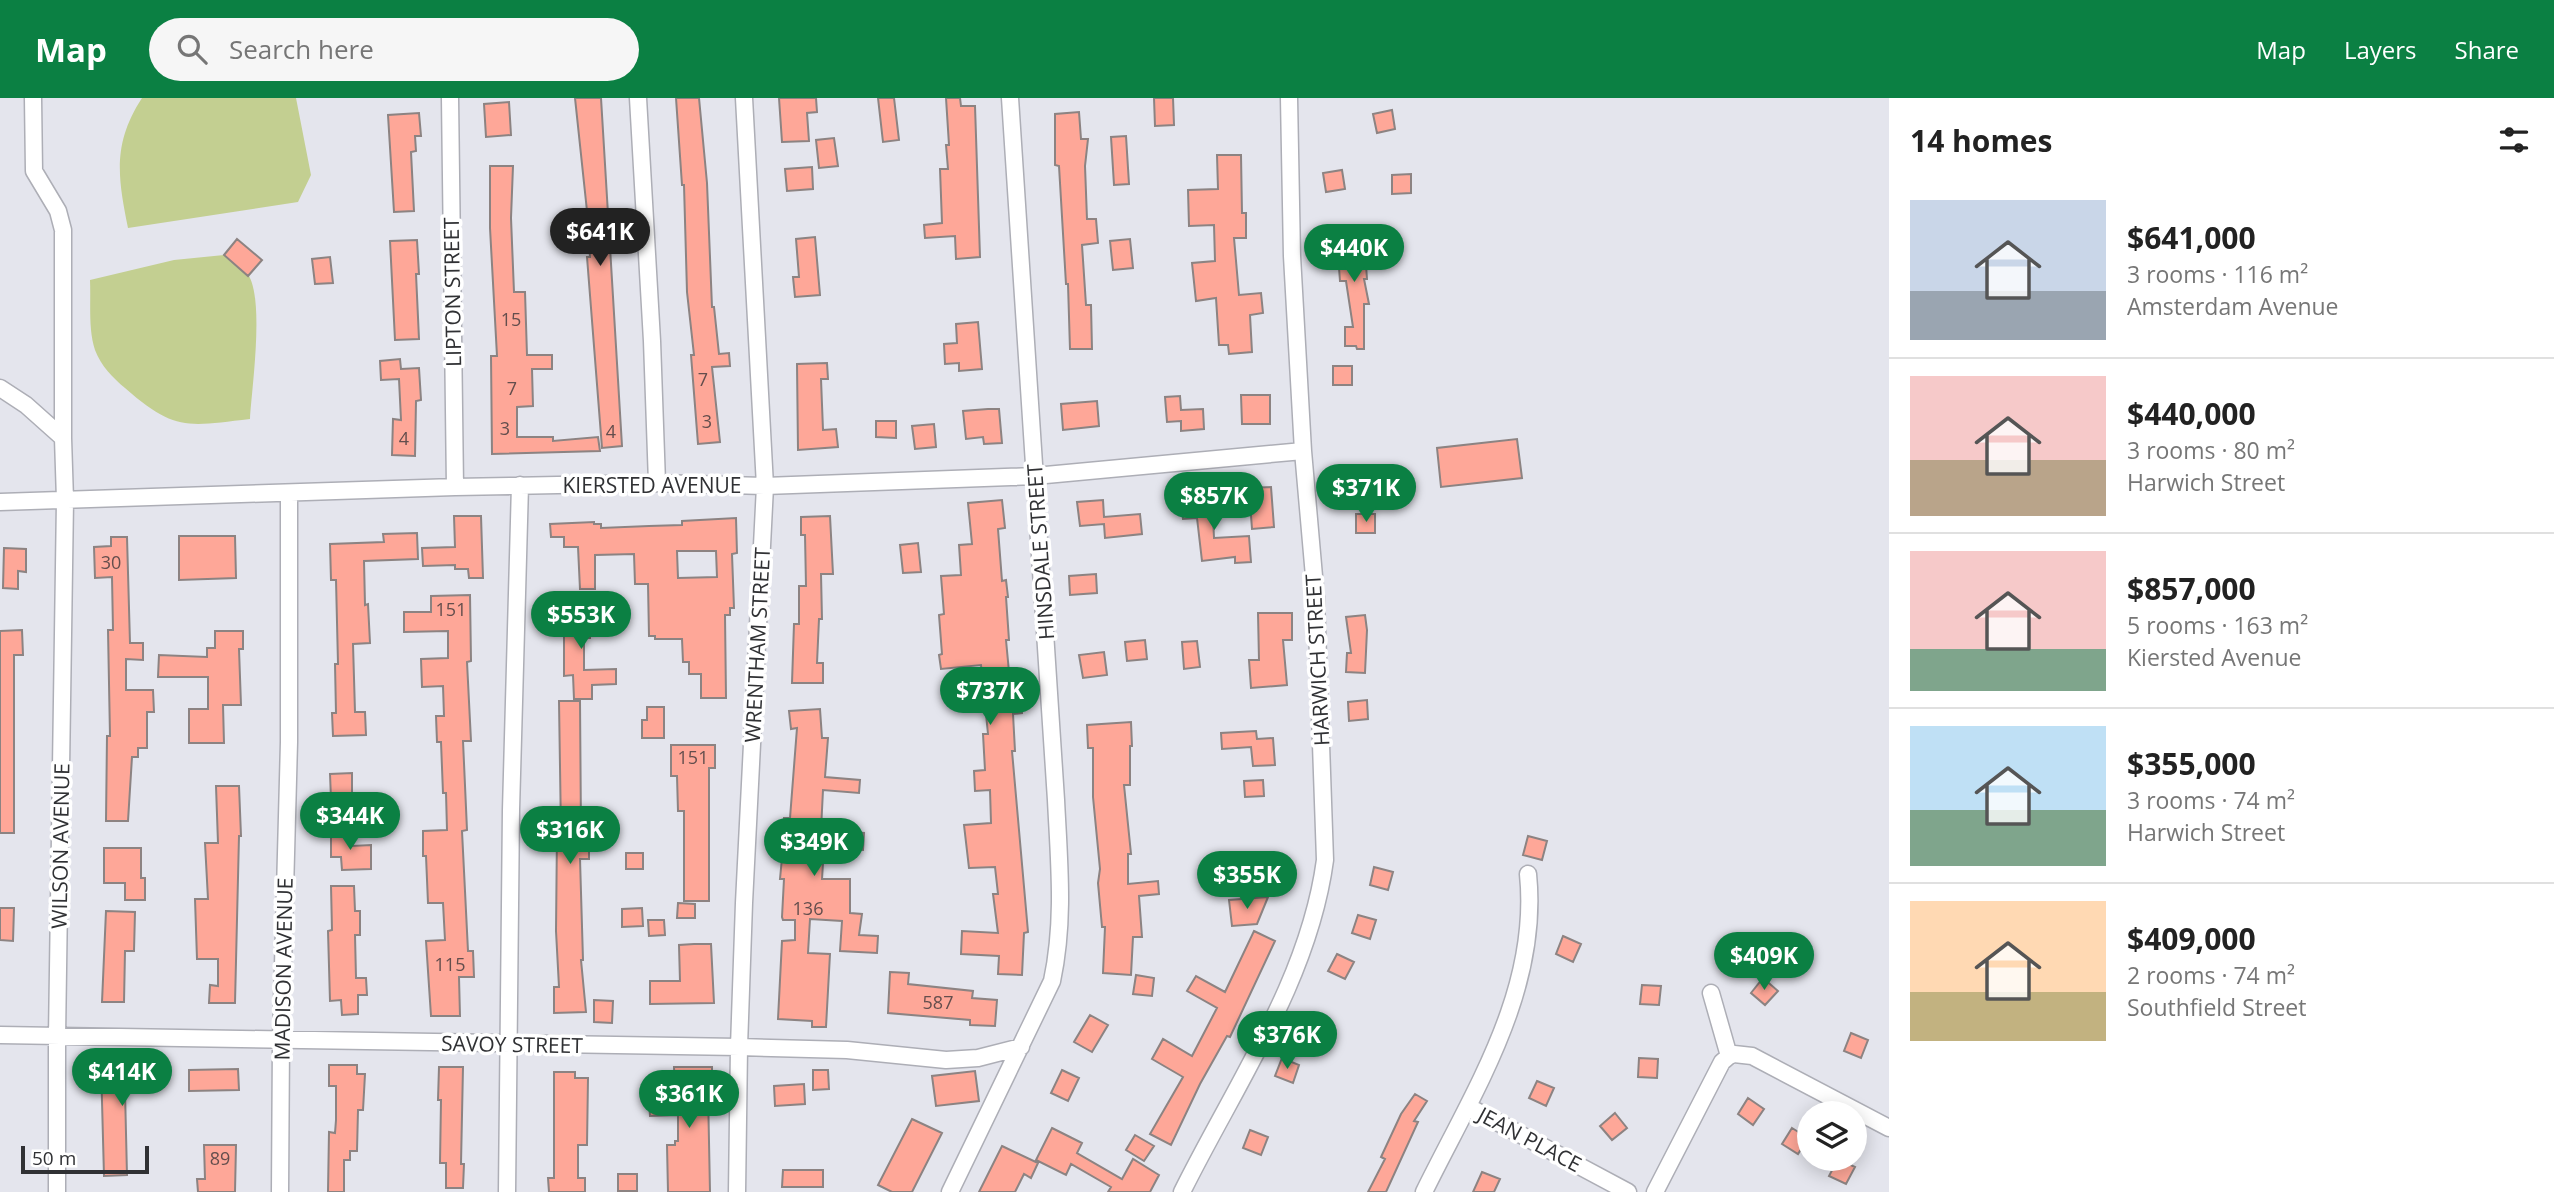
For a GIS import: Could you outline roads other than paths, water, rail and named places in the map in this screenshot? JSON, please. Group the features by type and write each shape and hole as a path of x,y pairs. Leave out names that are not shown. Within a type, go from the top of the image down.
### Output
{"street":[{"name":"WILSON AVENUE","path":"33,98 34,171 58,211 63,230 65,500 57,1192"},
{"name":"LIPTON STREET","path":"450,98 455,487"},
{"path":"638,98 657,483"},
{"name":"WRENTHAM STREET","path":"737,1192 739,1047 765,485 744,98"},
{"name":"HINSDALE STREET","path":"950,1192 1052,981 1059,946 1061,908 1010,98"},
{"name":"HARWICH STREET","path":"1182,1192 1280,1005 1310,930 1320,896 1325,860 1316,598 1303,451 1292,256 1289,98"},
{"path":"0,388 26,405 63,438"},
{"name":"KIERSTED AVENUE","path":"0,502 520,485 765,485 1035,476 1303,451"},
{"path":"507,1192 511,810 520,485"},
{"name":"MADISON AVENUE","path":"280,1192 289,742 289,494"},
{"path":"1424,1192 1469,1107 1497,1046 1520,977 1525,954 1530,890 1528,874"},
{"path":"1711,993 1730,1056"},
{"name":"SAVOY STREET","path":"0,1035 739,1047 847,1050 946,1060 978,1058 1021,1047"},
{"path":"1655,1192 1722,1062 1734,1054 1752,1056 1889,1129"},
{"name":"JEAN PLACE","path":"1469,1107 1629,1192"}]}
